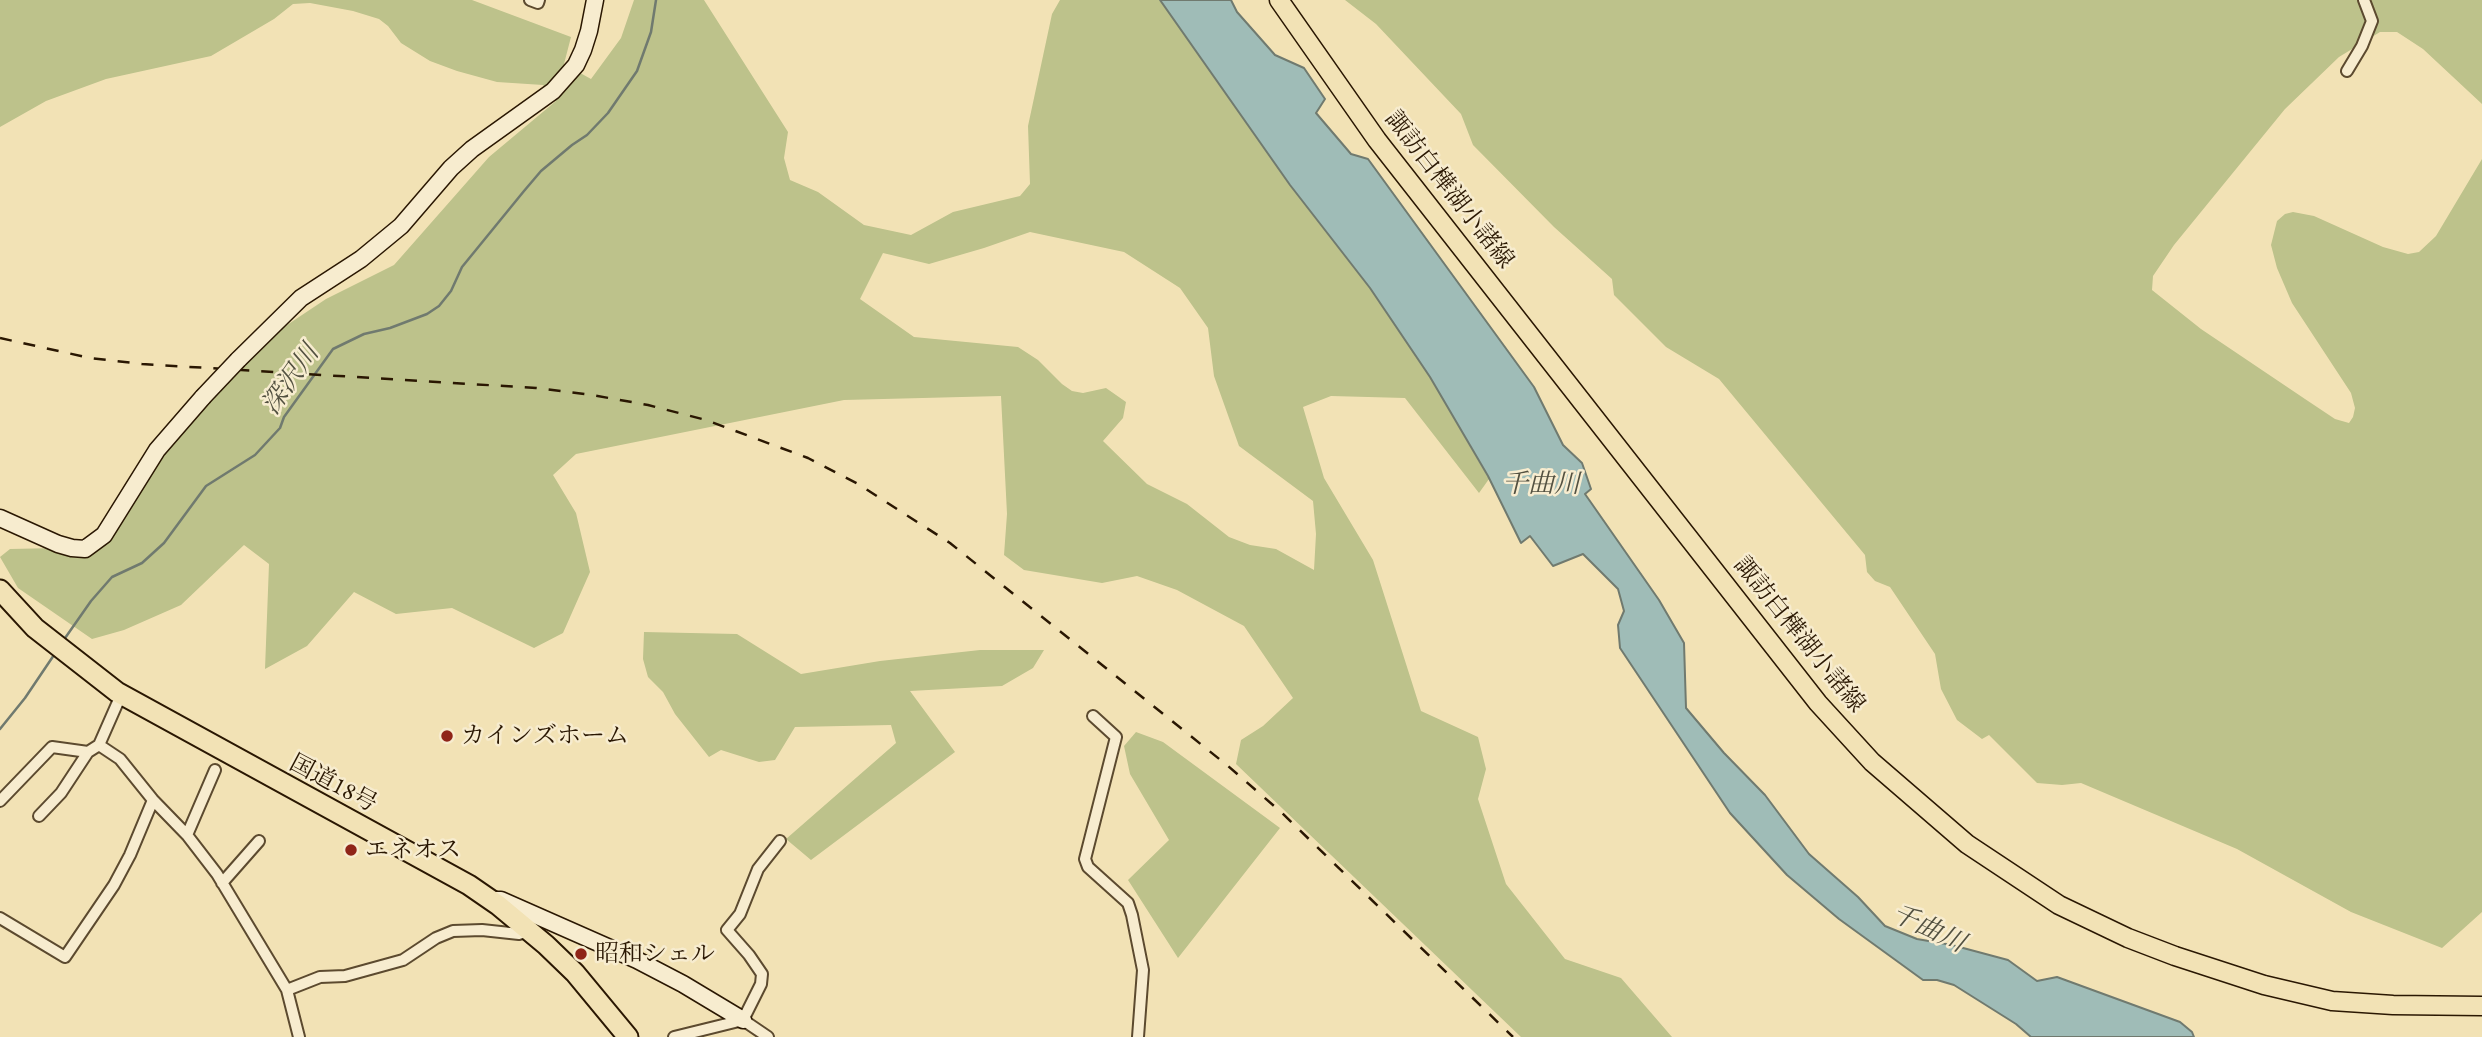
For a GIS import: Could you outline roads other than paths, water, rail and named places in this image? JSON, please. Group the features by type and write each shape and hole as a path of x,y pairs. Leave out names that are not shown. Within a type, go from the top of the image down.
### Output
{"highway":[{"name":"国道18号","path":"0,590 29,622 119,694 447,873 490,900 530,930 590,990 628,1037"}],"main road":[{"name":"諏訪白樺湖小諸線","path":"1279,0 1377,140 1818,702 1872,762 1967,844 2059,905 2175,956 2264,985 2332,1001 2482,1006"}],"street":[{"path":"530,0 538,3 539,0"},
{"path":"0,518 72,548 85,550 104,535 157,450 238,360 301,298 361,259 401,226 451,168 472,149 553,91 576,65 583,50 594,0"},
{"path":"2347,71 2372,22 2364,0"},
{"path":"0,605 29,622"},
{"path":"39,816 61,793 88,752 99,745 119,694"},
{"path":"1093,716 1116,737 1085,859 1088,867 1128,903 1132,915 1143,970 1139,1037"},
{"path":"99,745 120,760 187,835 222,883 287,990 299,1037"},
{"path":"0,801 52,747 88,752"},
{"path":"187,835 215,770"},
{"path":"0,918 65,957 114,885 153,800"},
{"path":"222,883 259,841"},
{"path":"674,1037 743,1020 761,984 762,974 727,930 740,914 758,870 780,841"},
{"path":"490,900 501,900 665,975 768,1037"},
{"path":"287,990 320,976 345,976 403,960 436,938 453,932 482,930 519,934 549,921"}],"water":[{"name":"千曲川","path":"1160,0 1231,0 1237,12 1275,55 1304,68 1325,99 1316,113 1351,154 1368,159 1534,387 1563,445 1582,463 1591,489 1585,494 1659,600 1684,643 1686,708 1724,753 1765,795 1809,854 1858,897 1885,926 1917,939 2008,960 2037,981 2057,977 2180,1022 2194,1037 2031,1037 2016,1024 1954,985 1937,980 1923,980 1839,919 1787,875 1730,813 1620,648 1618,625 1624,611 1618,589 1583,554 1553,566 1530,536 1521,543 1488,476 1430,377 1370,288 1290,185"}],"waterway":[{"name":"深沢川","path":"63,641 112,577 142,563 164,543 206,486 255,455 280,428 284,417 333,349 364,334 390,328 427,314 439,306 451,291 462,267 541,171 587,135 608,113 637,71 651,32 656,0"},
{"name":"深沢川","path":"0,729 56,652"}],"railway":[{"path":"0,338 90,358 142,364 536,388 592,395 648,405 706,420 808,458 858,484 950,543 1228,766 1281,812 1513,1037"}],"place":[{"name":"カインズホーム","path":"447,736"},
{"name":"エネオス","path":"351,850"},
{"name":"昭和シェル","path":"581,954"}]}
